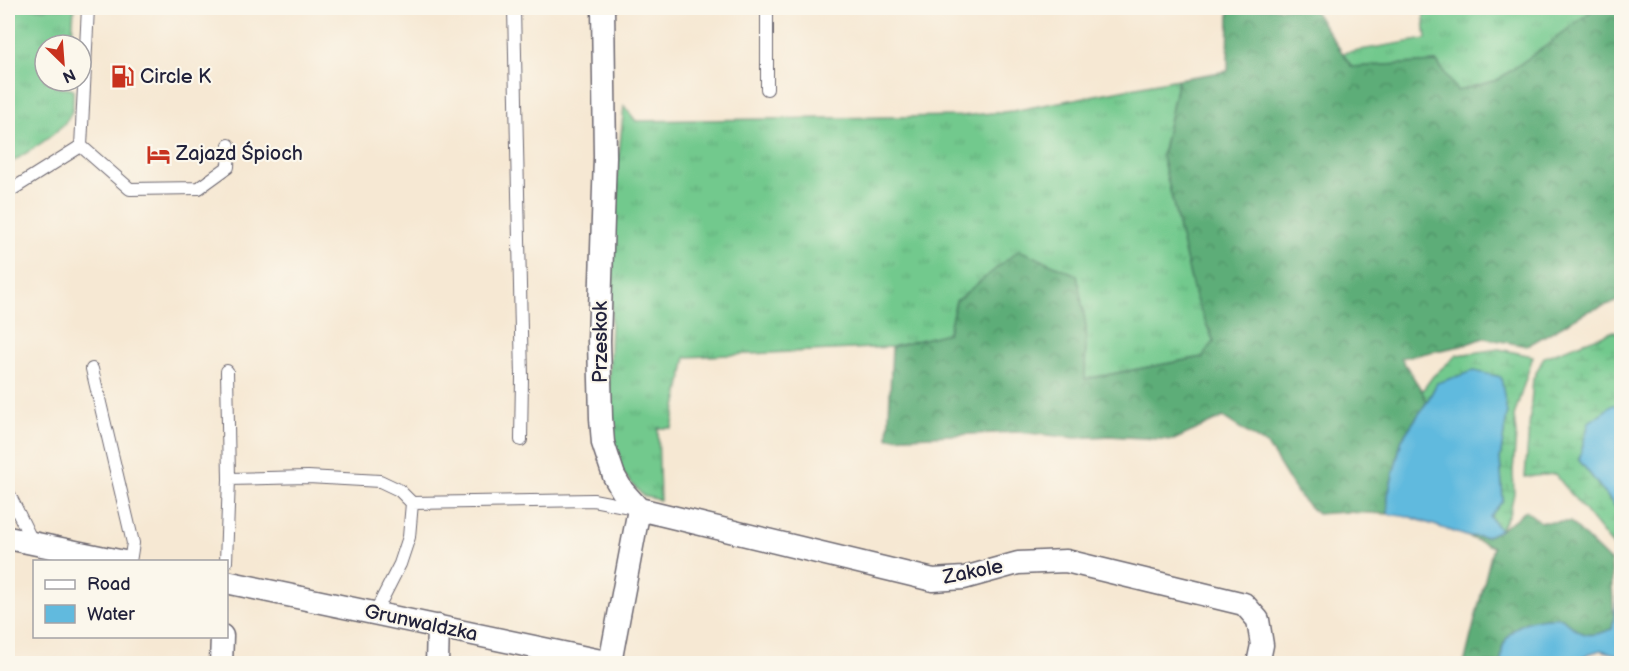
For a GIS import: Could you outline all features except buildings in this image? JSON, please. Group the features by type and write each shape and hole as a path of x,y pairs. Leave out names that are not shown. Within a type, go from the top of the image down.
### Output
{"street":[{"name":"Przeskok","path":"603,8 604,157 599,341 601,418 603,443 614,476 622,490 639,509"},
{"path":"612,663 639,509"},
{"name":"Zakole","path":"639,509 933,580 964,578 1018,563 1066,561 1244,604 1258,620 1262,645 1258,663"},
{"path":"8,538 119,560"},
{"name":"Grunwaldzka","path":"228,582 612,663"},
{"path":"437,663 438,626"},
{"path":"221,663 222,638"}],"lane":[{"path":"81,146 88,8"},
{"path":"514,8 522,378 521,440"},
{"path":"766,89 767,8"},
{"path":"81,146 130,189 200,188 228,167 229,145"},
{"path":"8,192 81,146"},
{"path":"92,369 133,543 130,560"},
{"path":"225,560 229,479 227,371"},
{"path":"229,479 308,477 380,481 399,489 412,503 409,537 403,555 375,613"},
{"path":"10,496 33,543"},
{"path":"412,503 593,500 639,509"}],"green space":[{"path":"8,8 74,8 72,33 33,33 33,93 73,93 71,113 52,135 8,165"},
{"path":"1229,8 1312,8 1352,67 1437,62 1457,91 1497,80 1595,8 1621,8 1621,300 1586,312 1527,346 1484,338 1461,346 1401,358 1427,402 1402,439 1388,495 1388,514 1345,512 1317,514 1299,496 1268,446 1223,417 1174,440 1109,436 1076,438 1018,432 888,438 892,347 948,333 956,301 1019,250 1077,275 1086,326 1085,379 1202,357 1214,342 1195,297 1162,156 1178,79 1228,71"},
{"path":"1423,8 1595,8 1497,80 1457,91 1437,62 1352,67 1342,53 1426,39"},
{"path":"1178,79 1162,156 1195,297 1214,342 1202,357 1085,379 1086,326 956,301 948,333 892,347 686,357 672,428 658,428 660,500 643,496 621,471 616,461 608,407 616,183 624,106 636,121 961,116 1013,111"},
{"path":"1614,331 1621,333 1621,405 1613,406 1579,460 1621,514 1621,556 1555,474 1525,477 1533,379 1544,357"},
{"path":"1499,349 1533,356 1514,416 1516,435 1514,493 1510,512 1500,530 1489,517 1503,500 1500,459 1507,414 1437,383 1427,402 1422,391 1433,376 1457,355"},
{"path":"1526,511 1541,522 1570,522 1611,562 1613,629 1591,635 1574,629 1562,618 1536,619 1521,625 1508,636 1502,648 1501,663 1464,664 1493,547 1466,536 1485,537 1500,530"}],"water":[{"path":"1474,371 1501,377 1507,414 1500,459 1503,500 1490,517 1500,530 1485,537 1466,536 1410,517 1388,514 1388,495 1402,439 1437,383"},
{"path":"1613,405 1621,405 1621,514 1579,460 1589,422"},
{"path":"1621,575 1621,656 1601,650 1572,663 1501,663 1502,648 1508,636 1521,625 1536,619 1562,618 1574,629 1591,635 1612,629"}],"place":[{"name":"Circle K","path":"122,77"},
{"name":"Zajazd Śpioch","path":"158,154"}]}
